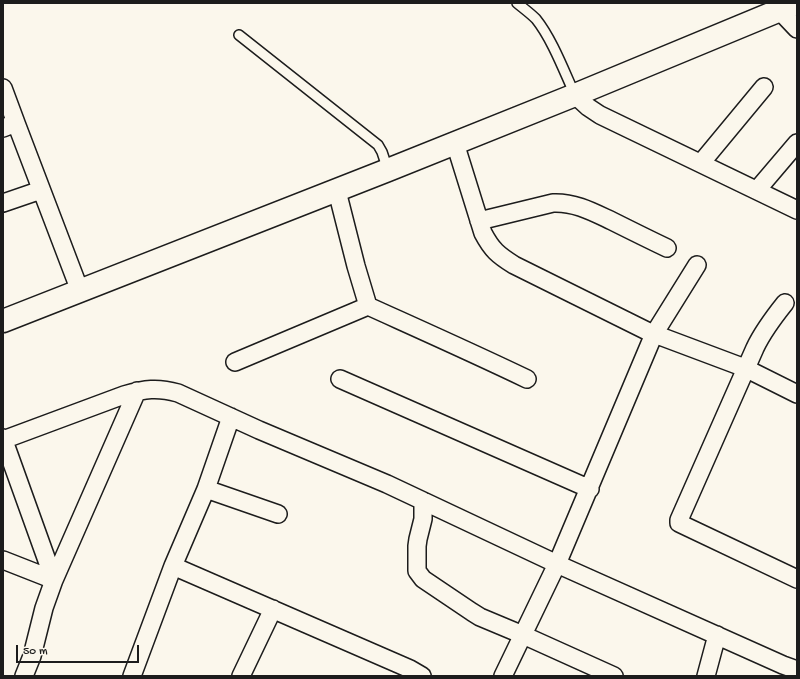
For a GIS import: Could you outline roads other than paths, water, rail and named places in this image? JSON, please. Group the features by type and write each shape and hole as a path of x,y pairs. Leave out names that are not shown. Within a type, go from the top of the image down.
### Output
{"street":[{"path":"3,321 337,191 788,7 797,29"},
{"path":"3,88 10,126 41,190 80,291"},
{"path":"701,163 764,88"},
{"path":"575,94 594,112 797,210"},
{"path":"455,143 483,233 495,252 502,258 649,332 745,368 797,394"},
{"path":"757,190 797,143"},
{"path":"3,203 41,190"},
{"path":"337,191 368,306"},
{"path":"480,221 553,203 570,204 588,210 667,248"},
{"path":"503,676 557,564 590,489 654,334 697,266"},
{"path":"785,303 762,334 745,368 679,520 681,524 797,579"},
{"path":"235,362 368,306 482,357 527,379"},
{"path":"340,379 590,489"},
{"path":"54,580 3,439 137,391 154,389 166,390 178,393 259,430 388,484 557,564 797,670"},
{"path":"24,676 32,656 44,608 54,580 137,391"},
{"path":"132,676 173,566 206,489 232,417"},
{"path":"206,489 278,514"},
{"path":"423,501 423,519 417,546 417,572 420,577 476,614 614,676"},
{"path":"3,560 54,580"},
{"path":"173,566 273,609 413,674"},
{"path":"241,676 273,609"},
{"path":"706,676 717,635"}],"lane":[{"path":"517,3 536,20 543,30 552,45 575,94"},
{"path":"239,35 378,145 388,170"}]}
